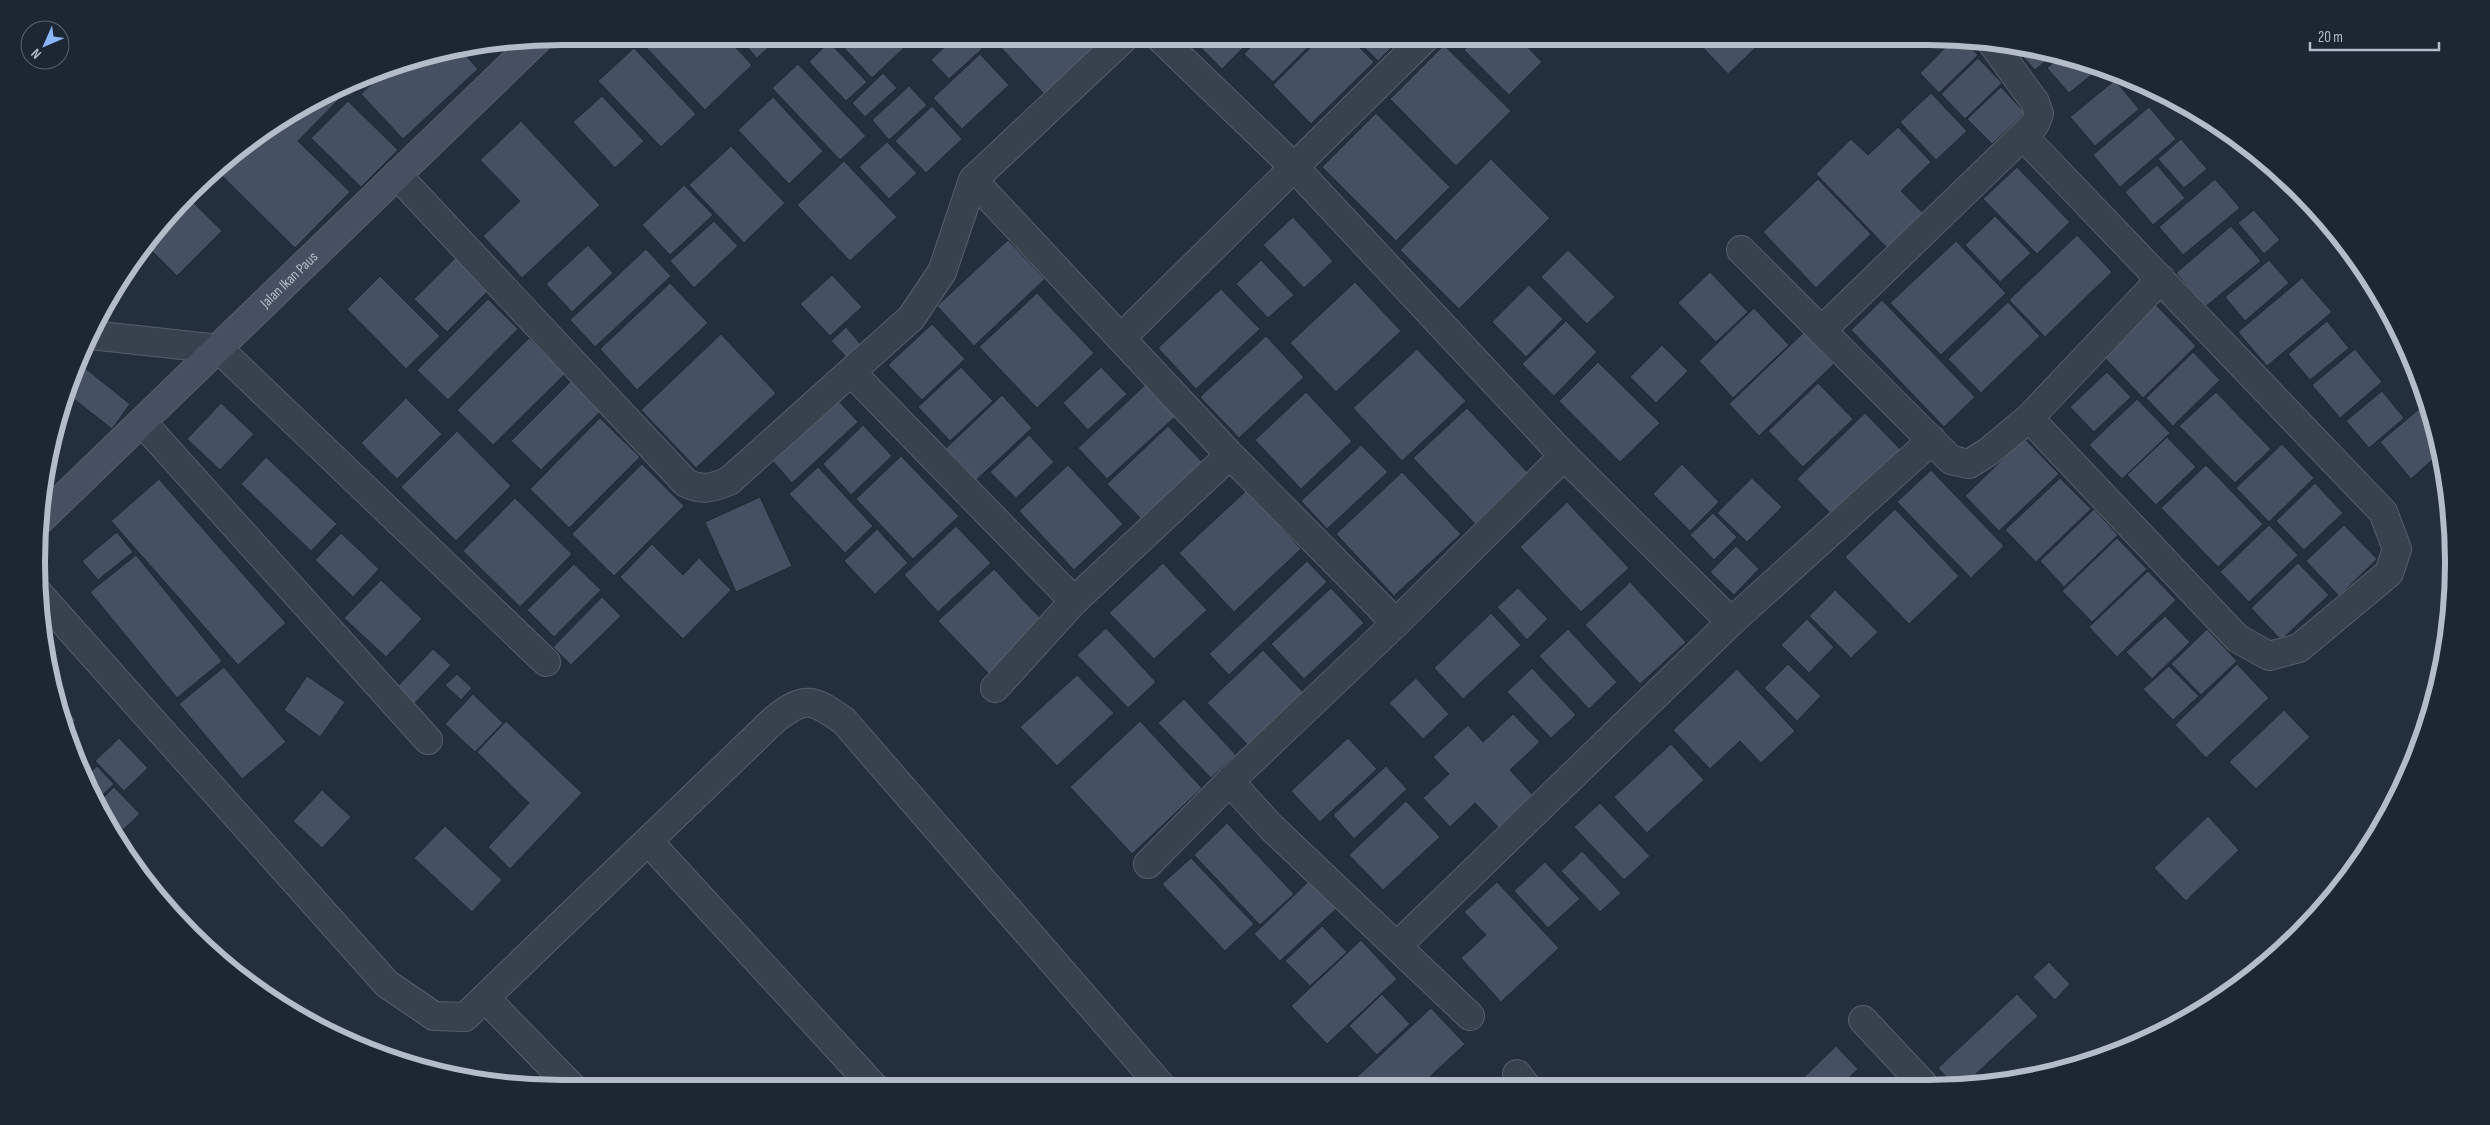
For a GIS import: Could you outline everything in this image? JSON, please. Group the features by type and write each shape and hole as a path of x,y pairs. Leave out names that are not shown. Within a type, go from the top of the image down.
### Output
{"main road":[{"name":"Jalan Ikan Paus","path":"47,513 531,46"}],"street":[{"path":"396,175 686,483 700,489 713,488 729,481 852,373 911,318 942,272 973,180 1116,45"},
{"path":"1167,45 1294,168 1564,456 1731,622"},
{"path":"1121,338 1418,45"},
{"path":"1822,330 2035,124 2039,114 2034,102 1996,49"},
{"path":"2023,136 2383,512 2397,549 2389,573 2299,648 2269,656 2237,638 2029,418"},
{"path":"973,180 1230,455 1396,623"},
{"path":"1741,250 1951,460 1969,464 1988,452 2029,418 2161,279"},
{"path":"97,336 219,348 546,662"},
{"path":"852,373 1074,601"},
{"path":"142,422 428,740"},
{"path":"1398,945 1731,622 1932,440"},
{"path":"995,688 1074,601 1230,455"},
{"path":"1148,864 1231,780 1396,623 1564,456"},
{"path":"47,603 387,984 434,1016 464,1017 775,719 795,704 820,704 844,720 1156,1080"},
{"path":"1231,780 1240,793 1271,827 1398,945 1470,1016"},
{"path":"648,841 868,1080"},
{"path":"485,998 565,1080"},
{"path":"1863,1020 1919,1080"}],"building":[{"path":"644,45 733,45 752,65 705,110"},
{"path":"745,45 771,45 757,58"},
{"path":"826,45 832,45 867,82 846,101 809,62"},
{"path":"841,45 907,45 872,78"},
{"path":"947,45 978,45 982,49 949,79 931,60"},
{"path":"998,45 1100,45 1046,96"},
{"path":"1198,45 1246,45 1222,69"},
{"path":"1253,45 1310,45 1273,82 1244,54"},
{"path":"1313,45 1357,45 1374,62 1311,124 1273,85"},
{"path":"1362,45 1394,45 1378,61"},
{"path":"1444,45 1511,111 1456,166 1390,99"},
{"path":"1469,45 1526,45 1542,62 1509,95 1464,50"},
{"path":"1701,45 1759,45 1728,74"},
{"path":"1947,46 1970,47 1978,55 1939,93 1920,73"},
{"path":"634,48 696,114 661,147 598,81"},
{"path":"465,54 478,69 403,139 361,94 377,79 396,72 462,55"},
{"path":"980,54 1009,85 962,129 933,98"},
{"path":"2020,54 2047,60 2035,70"},
{"path":"1978,58 2002,83 1965,119 1941,94"},
{"path":"2055,61 2095,72 2069,93 2047,68"},
{"path":"798,64 866,136 840,160 772,88"},
{"path":"883,73 897,88 865,117 852,103"},
{"path":"2115,80 2139,109 2095,146 2070,117"},
{"path":"909,86 927,105 889,140 872,120"},
{"path":"2001,87 2025,113 1992,144 1967,119"},
{"path":"345,93 298,141 350,192 295,248 220,174 275,132 304,114"},
{"path":"1931,93 1967,131 1936,160 1900,122"},
{"path":"602,96 644,141 615,168 573,122"},
{"path":"773,97 823,151 789,184 738,130"},
{"path":"348,101 398,150 361,187 311,138"},
{"path":"932,106 962,139 926,173 895,141"},
{"path":"2149,107 2176,139 2120,187 2093,155"},
{"path":"1376,113 1450,187 1396,241 1322,167"},
{"path":"521,121 600,205 522,278 483,236 520,201 480,160"},
{"path":"1898,127 1931,162 1901,191 1924,214 1888,249 1816,174 1851,139 1868,155"},
{"path":"2181,139 2207,169 2184,188 2158,159"},
{"path":"887,142 917,173 889,199 859,167"},
{"path":"731,146 785,203 744,243 689,185"},
{"path":"1491,159 1550,218 1459,309 1400,250"},
{"path":"844,161 897,217 850,261 797,205"},
{"path":"2157,165 2185,198 2153,225 2125,192"},
{"path":"2017,167 2070,222 2037,254 1983,199"},
{"path":"1818,179 1871,234 1816,288 1763,232"},
{"path":"2215,179 2240,208 2183,255 2159,227"},
{"path":"684,185 713,215 670,255 642,225"},
{"path":"192,202 222,231 177,276 150,249 173,221"},
{"path":"2254,210 2280,240 2264,254 2238,223"},
{"path":"1995,216 2031,253 2000,282 1965,245"},
{"path":"1293,217 1333,261 1304,288 1263,245"},
{"path":"714,221 738,246 694,288 670,261"},
{"path":"2231,226 2261,261 2205,307 2176,273"},
{"path":"2077,235 2112,272 2045,337 2009,300"},
{"path":"1008,240 1045,279 974,346 937,306"},
{"path":"1956,241 2006,293 1941,355 1890,303"},
{"path":"588,245 613,273 572,312 546,284"},
{"path":"646,249 671,276 595,347 570,320"},
{"path":"1568,250 1615,297 1587,324 1541,277"},
{"path":"456,257 489,290 447,332 414,299"},
{"path":"1261,260 1294,295 1268,318 1236,284"},
{"path":"2269,260 2289,283 2245,321 2225,297"},
{"path":"1710,272 1748,312 1716,342 1678,303"},
{"path":"832,275 862,307 830,336 800,304"},
{"path":"380,276 440,336 406,369 347,309"},
{"path":"2302,278 2332,312 2267,366 2238,332"},
{"path":"1355,282 1401,331 1336,392 1290,343"},
{"path":"670,283 708,323 637,390 600,349"},
{"path":"1529,285 1563,319 1526,357 1492,322"},
{"path":"1221,289 1260,329 1196,389 1158,348"},
{"path":"1037,293 1094,353 1037,408 979,347"},
{"path":"488,299 518,329 448,400 417,370"},
{"path":"1882,300 1975,397 1944,427 1851,330"},
{"path":"2008,302 2040,336 1981,393 1948,359"},
{"path":"2156,305 2196,346 2143,398 2103,356"},
{"path":"1754,308 1789,345 1733,398 1699,361"},
{"path":"1566,321 1597,352 1554,396 1522,364"},
{"path":"2327,321 2349,348 2310,380 2288,354"},
{"path":"932,324 965,359 922,400 888,365"},
{"path":"846,327 863,347 849,360 831,341"},
{"path":"1804,332 1834,364 1759,436 1729,404"},
{"path":"721,334 776,393 696,468 641,410"},
{"path":"1266,336 1304,377 1239,438 1200,397"},
{"path":"529,338 565,374 493,445 457,410"},
{"path":"1662,345 1688,371 1656,403 1630,377"},
{"path":"1417,349 1466,401 1402,461 1353,408"},
{"path":"2355,349 2382,382 2340,418 2312,385"},
{"path":"2193,352 2220,380 2173,426 2146,398"},
{"path":"1598,362 1660,423 1620,462 1559,401"},
{"path":"83,366 130,404 112,429 72,397"},
{"path":"961,367 993,401 950,441 918,407"},
{"path":"1101,367 1127,394 1088,430 1063,403"},
{"path":"2107,372 2131,397 2094,432 2070,407"},
{"path":"571,381 601,411 541,470 511,441"},
{"path":"1818,383 1853,419 1803,467 1768,431"},
{"path":"1145,385 1176,416 1107,479 1078,448"},
{"path":"2382,391 2404,418 2369,448 2346,421"},
{"path":"1306,392 1352,441 1301,489 1255,440"},
{"path":"2216,392 2271,449 2235,483 2179,426"},
{"path":"1002,395 1032,428 971,485 941,453"},
{"path":"406,398 442,434 397,479 361,443"},
{"path":"836,398 858,422 792,483 771,459"},
{"path":"2137,399 2170,433 2122,479 2089,445"},
{"path":"221,403 254,434 220,470 187,439"},
{"path":"2421,407 2434,458 2411,479 2380,442"},
{"path":"1467,408 1529,474 1475,524 1413,458"},
{"path":"1865,413 1902,451 1833,516 1797,479"},
{"path":"600,418 640,457 569,528 530,489"},
{"path":"863,425 892,456 851,495 823,464"},
{"path":"1168,426 1205,465 1144,522 1107,484"},
{"path":"457,431 511,486 456,541 401,487"},
{"path":"1029,435 1054,462 1016,498 990,472"},
{"path":"2167,437 2196,467 2156,505 2127,475"},
{"path":"2024,438 2059,474 1999,531 1965,496"},
{"path":"2282,444 2314,478 2269,522 2236,488"},
{"path":"1361,445 1388,472 1327,529 1301,501"},
{"path":"901,456 959,516 913,559 856,499"},
{"path":"266,457 337,524 311,551 241,484"},
{"path":"642,464 684,506 614,576 572,534"},
{"path":"1682,464 1719,502 1690,531 1653,494"},
{"path":"1068,465 1123,524 1074,570 1019,511"},
{"path":"2206,465 2263,524 2218,567 2161,508"},
{"path":"818,467 873,526 845,553 789,494"},
{"path":"1931,470 2004,546 1971,578 1897,502"},
{"path":"1402,472 1461,534 1394,596 1336,534"},
{"path":"1752,478 1782,507 1747,542 1717,513"},
{"path":"2060,478 2091,509 2036,562 2005,530"},
{"path":"159,479 286,623 238,665 111,521"},
{"path":"2315,483 2343,513 2304,550 2276,521"},
{"path":"1247,490 1301,549 1234,612 1179,553"},
{"path":"760,497 792,566 736,592 705,522"},
{"path":"515,498 572,554 520,607 463,551"},
{"path":"1567,502 1629,568 1581,612 1520,547"},
{"path":"1895,509 1959,576 1909,624 1845,557"},
{"path":"2094,509 2118,535 2064,587 2040,561"},
{"path":"1713,513 1737,537 1714,560 1690,535"},
{"path":"2269,525 2298,555 2249,602 2220,572"},
{"path":"2344,525 2377,559 2339,596 2306,561"},
{"path":"956,526 991,563 938,612 904,575"},
{"path":"877,529 908,563 875,594 844,561"},
{"path":"117,532 133,552 98,580 82,561"},
{"path":"341,533 379,569 353,597 315,560"},
{"path":"2117,538 2147,569 2092,622 2062,591"},
{"path":"652,544 683,575 699,558 731,590 683,639 620,577"},
{"path":"1736,546 1759,569 1734,595 1710,572"},
{"path":"136,555 222,661 177,698 90,592"},
{"path":"1307,561 1327,582 1229,675 1209,654"},
{"path":"1163,563 1207,610 1154,659 1109,613"},
{"path":"2298,563 2329,595 2281,640 2251,608"},
{"path":"574,564 601,590 554,637 527,610"},
{"path":"994,569 1044,622 989,674 938,621"},
{"path":"2148,571 2176,600 2117,657 2089,627"},
{"path":"381,580 422,619 386,657 344,618"},
{"path":"1630,582 1686,642 1640,684 1585,625"},
{"path":"1331,588 1364,623 1304,679 1271,644"},
{"path":"1518,588 1548,619 1527,640 1497,607"},
{"path":"1835,590 1878,632 1851,658 1809,616"},
{"path":"602,597 621,616 571,665 553,647"},
{"path":"1491,613 1521,645 1463,699 1434,668"},
{"path":"2165,616 2190,642 2152,679 2126,652"},
{"path":"1807,619 1834,647 1809,673 1781,645"},
{"path":"1106,628 1156,682 1128,708 1077,655"},
{"path":"1568,629 1617,682 1589,709 1539,656"},
{"path":"2207,629 2237,661 2201,695 2171,664"},
{"path":"433,649 451,665 413,705 396,688"},
{"path":"1263,650 1305,694 1249,746 1207,703"},
{"path":"1788,664 1821,696 1797,721 1764,688"},
{"path":"2237,664 2269,698 2206,758 2175,725"},
{"path":"2169,666 2199,696 2173,720 2143,689"},
{"path":"224,667 286,742 242,779 179,704"},
{"path":"1532,668 1576,715 1551,738 1507,692"},
{"path":"1737,669 1795,731 1761,763 1740,741 1710,769 1673,730"},
{"path":"457,674 472,688 461,700 445,685"},
{"path":"1077,675 1114,713 1057,766 1020,727"},
{"path":"307,676 345,702 320,737 284,710"},
{"path":"1416,678 1449,714 1423,739 1389,703"},
{"path":"473,694 503,723 475,752 445,724"},
{"path":"1184,699 1236,755 1211,778 1158,723"},
{"path":"67,710 76,720 71,725"},
{"path":"2284,710 2310,737 2256,789 2229,762"},
{"path":"1513,714 1540,742 1510,770 1533,795 1499,828 1475,803 1450,827 1423,798 1449,774 1433,757 1468,725 1483,742"},
{"path":"506,721 582,793 510,869 488,847 529,803 477,752"},
{"path":"1140,721 1202,788 1132,854 1070,787"},
{"path":"119,738 148,768 124,791 95,761"},
{"path":"1348,738 1377,769 1320,822 1291,791"},
{"path":"1671,744 1704,780 1647,833 1614,797"},
{"path":"97,766 114,784 101,796 90,773"},
{"path":"1386,766 1407,789 1354,839 1333,815"},
{"path":"114,787 140,814 121,832 102,799"},
{"path":"322,790 351,817 322,848 293,821"},
{"path":"1406,801 1440,837 1383,890 1349,855"},
{"path":"1600,803 1650,856 1624,880 1574,827"},
{"path":"2208,816 2239,850 2186,901 2154,868"},
{"path":"1227,823 1294,894 1260,925 1194,855"},
{"path":"445,826 502,880 472,912 414,858"},
{"path":"1582,851 1621,893 1600,912 1561,871"},
{"path":"1191,858 1254,924 1225,951 1162,884"},
{"path":"1545,862 1580,899 1548,928 1514,891"},
{"path":"1311,879 1337,908 1280,961 1254,934"},
{"path":"1497,882 1559,948 1501,1002 1461,958 1486,935 1464,912"},
{"path":"1322,926 1347,952 1310,986 1285,961"},
{"path":"1361,940 1397,979 1327,1044 1291,1006"},
{"path":"2049,962 2070,984 2055,1000 2033,977"},
{"path":"1382,994 1410,1024 1377,1055 1349,1026"},
{"path":"2017,994 2038,1016 1971,1078 1949,1079 1938,1068"},
{"path":"1431,1008 1465,1044 1426,1080 1360,1080 1357,1077"},
{"path":"1836,1046 1858,1069 1846,1080 1801,1080"}]}
